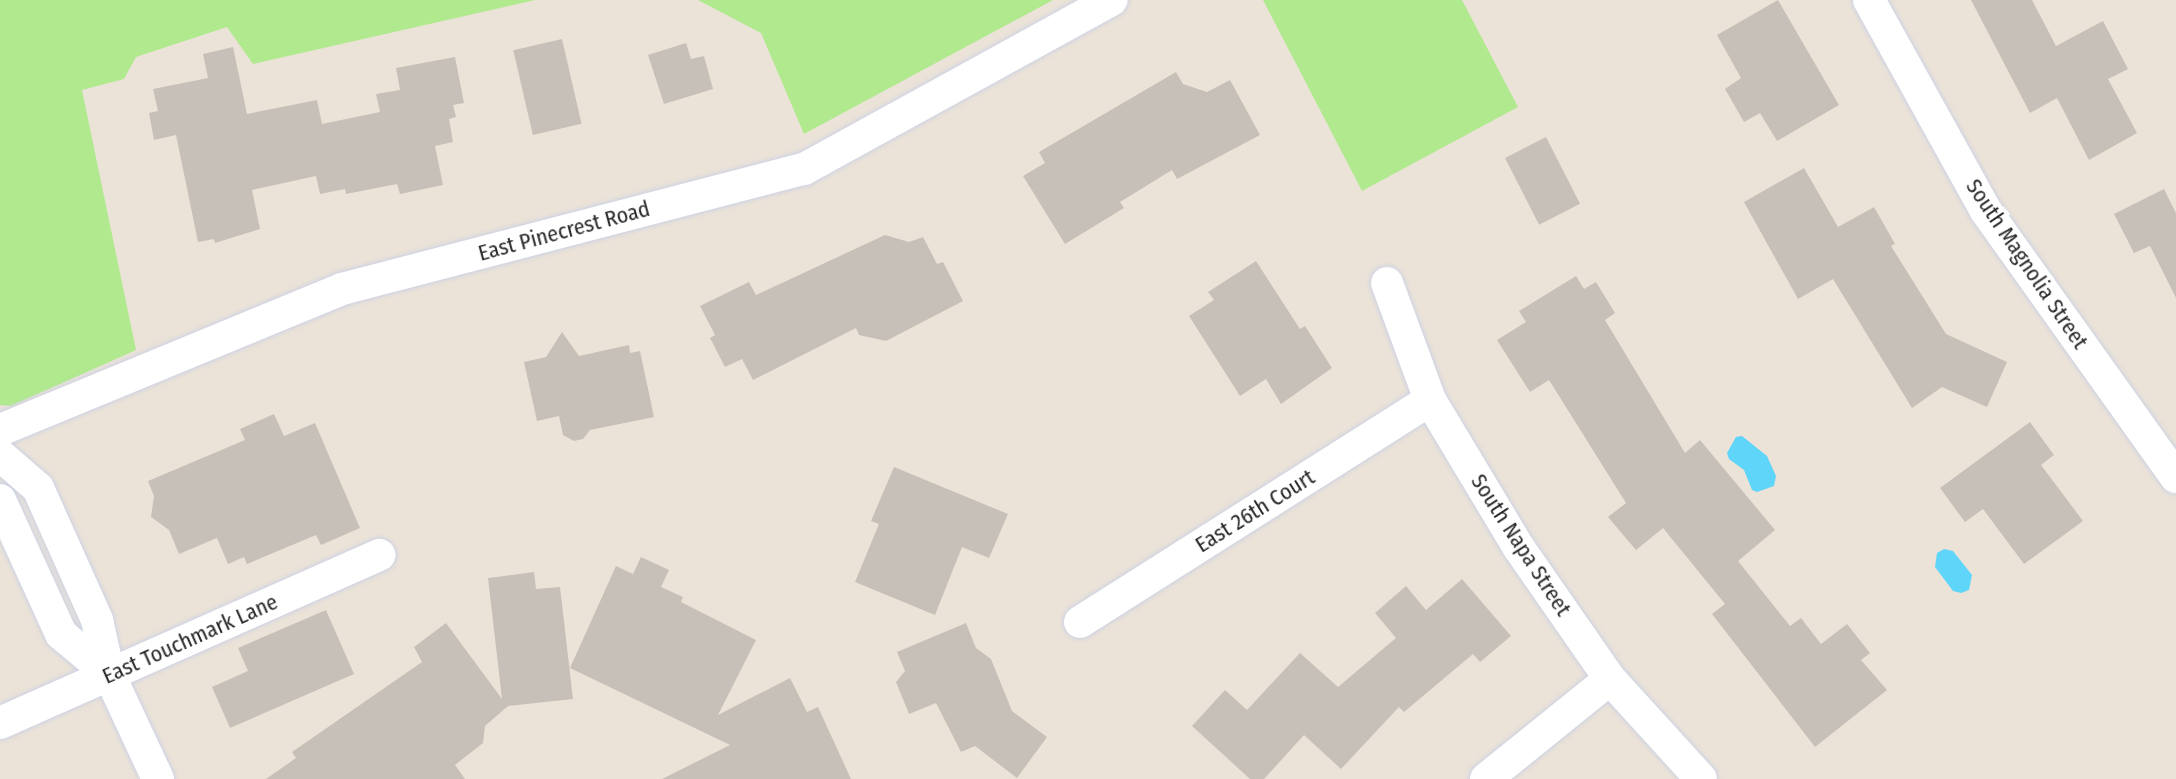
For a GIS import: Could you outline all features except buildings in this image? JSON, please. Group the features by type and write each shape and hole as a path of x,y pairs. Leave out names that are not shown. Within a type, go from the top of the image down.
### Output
{"street":[{"name":"East Pinecrest Road","path":"0,430 342,289 804,169 1112,0"},
{"name":"South Magnolia Street","path":"1869,0 1986,211 2176,477"},
{"name":"South Napa Street","path":"1387,283 1430,400 1519,548 1610,679 1701,779"},
{"name":"East 26th Court","path":"1080,622 1430,400"},
{"path":"0,455 38,488 97,620 109,674 158,779"},
{"path":"0,500 61,634 109,674"},
{"name":"East Touchmark Lane","path":"0,723 380,555"},
{"path":"1486,779 1610,679"}],"green space":[{"path":"0,0 535,0 253,64 227,27 136,57 124,79 82,90 136,350 11,406 0,405"},
{"path":"698,0 1053,0 804,134 761,33"},
{"path":"1263,0 1462,0 1518,107 1362,191"}],"water":[{"path":"1742,436 1767,456 1776,476 1774,486 1757,492 1752,490 1744,470 1729,459 1727,453 1736,437"},
{"path":"1944,549 1953,551 1972,575 1969,590 1961,593 1953,591 1935,567 1937,553"}]}
